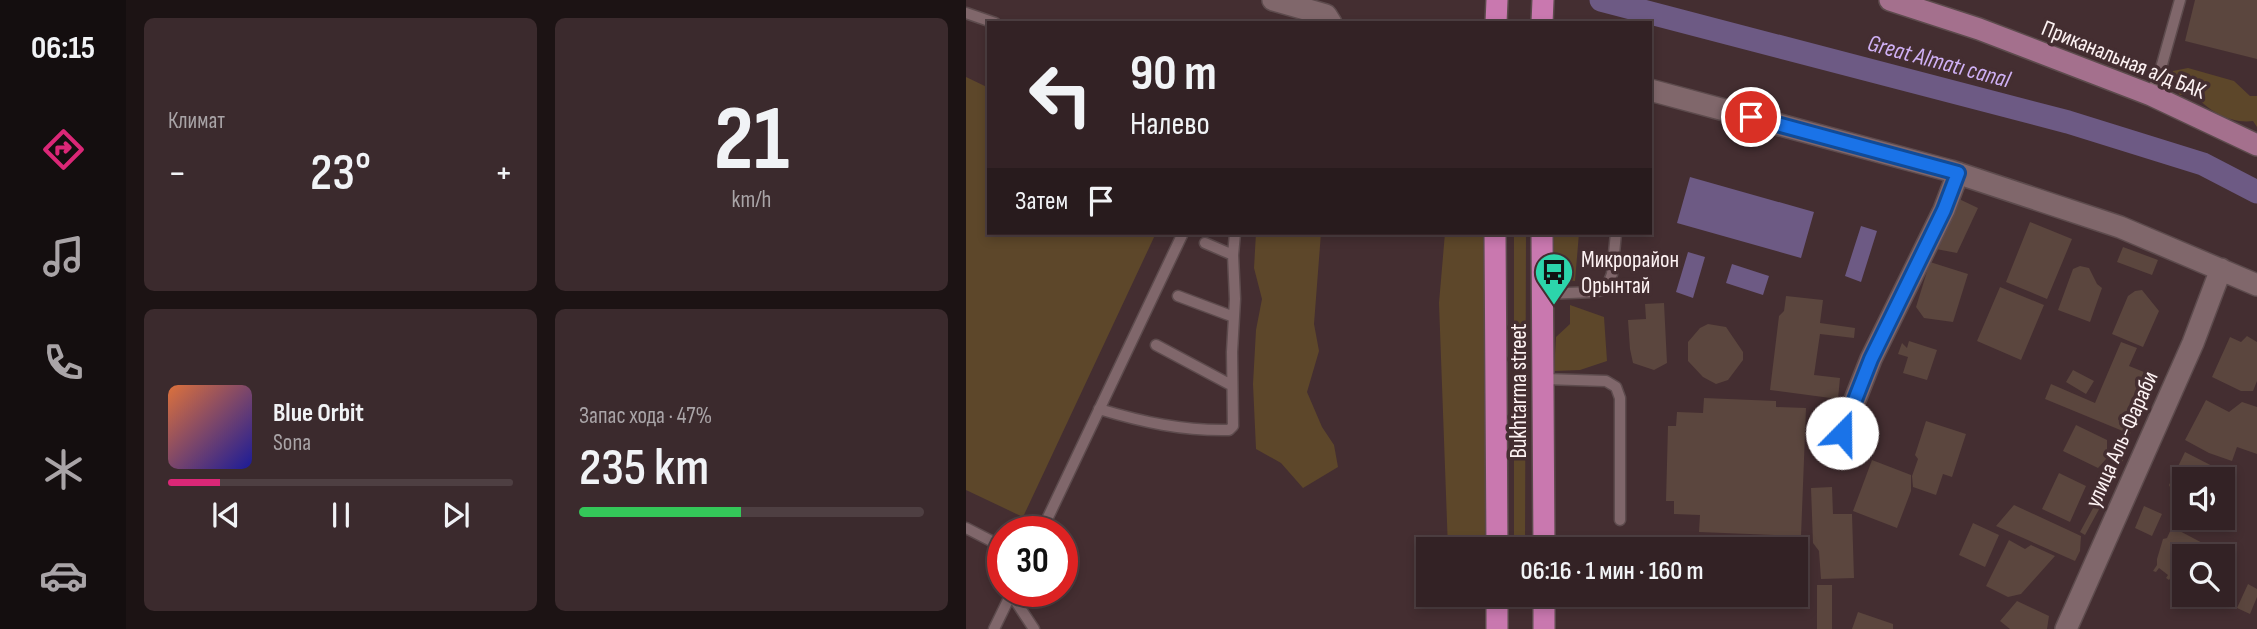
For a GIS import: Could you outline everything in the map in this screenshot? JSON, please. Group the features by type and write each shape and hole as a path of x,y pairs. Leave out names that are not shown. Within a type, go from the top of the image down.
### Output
{"main road":[{"path":"1496,21 1497,0"},
{"path":"1542,21 1543,0"},
{"name":"Приканальная а/д БАК","path":"1890,0 1979,29 2151,95 2257,145"},
{"name":"Bukhtarma street","path":"1495,235 1497,537"},
{"name":"Bukhtarma street","path":"1542,235 1544,537"},
{"path":"1497,607 1497,629"},
{"path":"1544,607 1544,629"}],"street":[{"path":"1273,0 1325,15 1330,21"},
{"path":"1652,91 1958,173 2120,227 2257,285"},
{"path":"1842,433 1871,359 1944,210 1958,173"},
{"name":"улица Аль-Фараби","path":"2066,629 2193,343 2221,269"}],"lane":[{"path":"2151,95 2180,0"},
{"path":"966,13 989,21"},
{"path":"1049,516 1182,235"},
{"path":"1099,410 1168,427 1229,430 1233,426 1231,385 1235,235"},
{"path":"1543,293 1594,292 1606,289 1612,274 1616,235"},
{"path":"1206,243 1233,255"},
{"path":"1178,296 1234,317"},
{"path":"1156,345 1231,385"},
{"path":"1545,379 1606,381 1616,387 1620,398 1620,520"},
{"path":"966,528 987,539"},
{"path":"994,629 1004,607"},
{"path":"1020,607 1034,629"}],"shaded area":[{"path":"2188,68 2234,81 2250,96 2257,96 2257,127 2253,121 2220,115 2194,94 2180,95 2170,82 2173,71"},
{"path":"966,77 987,87 987,235 1155,235 1023,516 966,490"},
{"path":"1690,177 1814,212 1801,258 1677,223"},
{"path":"1861,226 1877,231 1861,282 1845,276"},
{"path":"1256,235 1321,235 1314,324 1319,351 1307,392 1322,427 1334,445 1338,467 1303,488 1281,463 1256,449 1253,384 1256,330 1262,299 1254,268"},
{"path":"1445,235 1489,235 1491,537 1448,537 1439,303"},
{"path":"1514,235 1526,235 1525,537 1514,537"},
{"path":"1554,235 1579,235 1575,281 1551,279"},
{"path":"1688,252 1705,257 1693,298 1676,292"},
{"path":"1732,264 1769,276 1763,295 1726,283"},
{"path":"1570,305 1604,317 1607,361 1580,370 1554,371 1556,337 1570,324"}],"building":[{"path":"2195,0 2257,0 2257,59 2185,41"},
{"path":"1959,199 1978,208 1957,253 1936,249"},
{"path":"2030,222 2072,239 2047,299 2006,282"},
{"path":"2123,247 2158,260 2152,275 2117,262"},
{"path":"1930,262 1968,274 1953,322 1924,318 1916,307"},
{"path":"2080,266 2089,268 2102,288 2090,322 2058,310 2073,269"},
{"path":"2000,287 2044,305 2021,360 1977,341"},
{"path":"2142,290 2159,311 2143,347 2112,334 2128,296"},
{"path":"1786,296 1823,300 1820,323 1855,328 1854,338 1820,334 1814,375 1840,378 1838,399 1770,390 1779,316 1784,311"},
{"path":"1664,303 1667,363 1654,370 1633,363 1628,320 1646,319 1645,304"},
{"path":"1708,324 1726,327 1743,352 1743,360 1728,380 1716,384 1703,377 1688,361 1688,342 1700,328"},
{"path":"2247,336 2257,342 2257,381 2253,391 2241,391 2212,377 2230,337 2241,342"},
{"path":"1909,341 1937,350 1927,380 1903,373 1908,357 1898,354 1902,343 1907,348"},
{"path":"2121,342 2137,348 2129,366 2144,372 2126,413 2136,420 2130,434 2045,399 2051,384 2095,403"},
{"path":"2073,370 2094,381 2086,394 2066,382"},
{"path":"1704,398 1776,401 1776,407 1806,408 1801,536 1699,532 1700,515 1674,514 1674,501 1666,501 1668,426 1676,426 1677,412 1703,413"},
{"path":"2206,400 2229,412 2242,402 2257,407 2257,454 2237,447 2232,461 2185,440"},
{"path":"1926,421 1966,434 1952,477 1943,474 1936,495 1913,487 1912,476 1918,459 1915,455"},
{"path":"2076,425 2107,440 2107,449 2125,456 2121,465 2106,459 2098,468 2063,451"},
{"path":"2185,452 2214,467 2178,467"},
{"path":"1872,460 1911,475 1911,491 1897,528 1853,511"},
{"path":"2059,473 2086,486 2070,522 2042,509"},
{"path":"1832,487 1833,514 1852,514 1854,578 1821,579 1819,551 1813,543 1811,488"},
{"path":"2098,499 2103,502 2085,535 2080,532"},
{"path":"2014,505 2081,536 2080,551 2075,561 1996,526"},
{"path":"2144,506 2162,514 2152,536 2135,528"},
{"path":"1973,523 1999,535 1985,567 1959,555"},
{"path":"2172,527 2172,530 2178,530 2204,544 2172,544 2172,576 2169,580 2166,578 2168,575 2159,568 2156,572 2153,571 2163,539 2167,538"},
{"path":"2009,540 2025,549 2031,545 2055,556 2021,594 2008,597 1986,586"},
{"path":"2248,584 2257,589 2257,597 2250,614 2237,608"},
{"path":"1817,585 1832,585 1832,629 1817,629"},
{"path":"2017,601 2049,616 2047,629 2010,629 2000,621"},
{"path":"1858,612 1893,624 1893,629 1852,629"}],"waterway":[{"name":"Great Almatı canal","path":"1601,0 2068,122 2203,164 2257,192"}],"place":[{"name":"Микрорайон Орынтай","path":"1554,306"}],"route":[{"path":"1751,117 1958,173 1944,210 1871,359 1842,433"}]}
